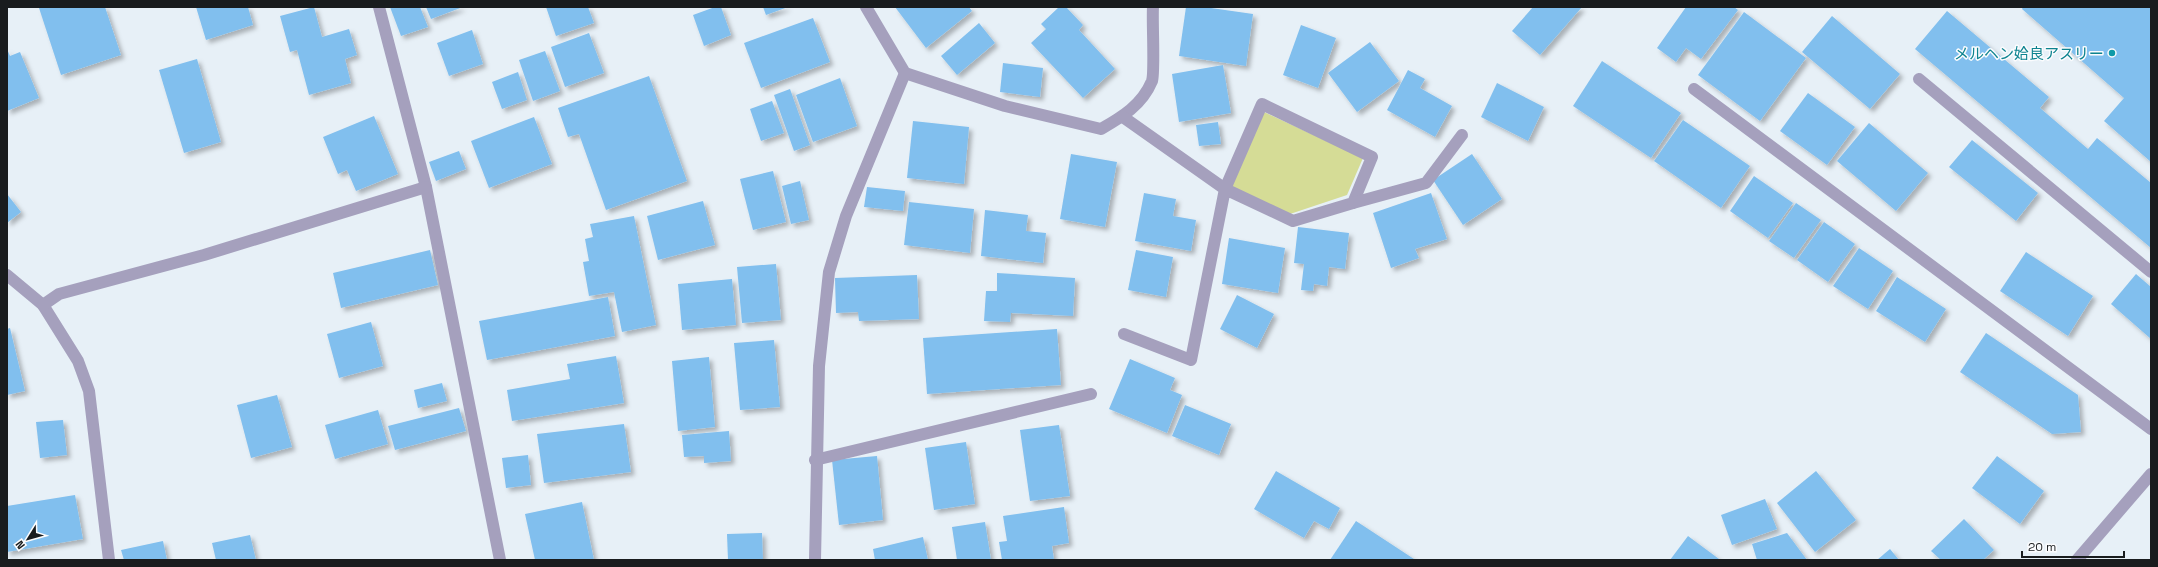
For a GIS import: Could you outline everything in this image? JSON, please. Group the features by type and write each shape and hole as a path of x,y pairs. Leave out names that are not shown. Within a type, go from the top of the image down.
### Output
{"street":[{"path":"379,7 426,187 500,560"},
{"path":"866,7 905,73 1005,106 1101,129 1123,117 1137,105 1152,80 1153,7"},
{"path":"815,560 818,366 829,272 846,216 905,73"},
{"path":"1918,79 2151,272"},
{"path":"1694,90 2151,429"},
{"path":"1124,334 1191,360 1226,189 1262,104 1372,157 1353,203"},
{"path":"1123,117 1226,189 1293,221 1426,183 1462,135"},
{"path":"43,305 59,294 204,255 426,187"},
{"path":"7,275 43,305 78,361 89,391 109,560"},
{"path":"816,460 1091,394"},
{"path":"2077,560 2151,474"}],"green space":[{"path":"1264,112 1363,158 1347,195 1290,214 1231,188"}],"building":[{"path":"105,7 121,55 61,75 39,8"},
{"path":"196,7 248,7 253,25 206,40"},
{"path":"314,7 322,37 349,29 357,55 345,59 351,83 309,95 297,50 290,52 280,16"},
{"path":"390,7 420,7 428,27 401,36"},
{"path":"426,7 463,7 431,19"},
{"path":"546,7 588,7 594,23 556,36"},
{"path":"715,7 721,7 731,35 704,46 693,15"},
{"path":"763,7 788,7 766,15"},
{"path":"895,7 969,7 972,11 926,48"},
{"path":"1059,7 1066,7 1083,25 1079,30 1115,69 1083,98 1031,43 1046,29 1041,24"},
{"path":"1186,7 1204,7 1253,14 1246,66 1179,56"},
{"path":"1533,7 1582,7 1540,55 1512,31"},
{"path":"1686,7 1734,7 1738,10 1701,59 1686,48 1676,62 1657,48"},
{"name":"メルヘン姶良アスリー","path":"2023,7 2151,7 2151,162 2104,121 2124,98 2022,9"},
{"path":"1947,11 2049,97 2040,108 2088,149 2097,138 2151,183 2151,248 1915,49"},
{"path":"1744,12 1806,58 1760,121 1698,75"},
{"path":"1832,16 1900,74 1870,109 1802,52"},
{"path":"813,18 830,62 761,88 744,43"},
{"path":"979,23 995,43 957,75 941,56"},
{"path":"1301,25 1336,38 1318,88 1283,75"},
{"path":"472,30 483,64 449,76 437,43"},
{"path":"589,33 604,73 565,87 551,47"},
{"path":"1370,42 1399,81 1357,112 1328,73"},
{"path":"7,49 10,56 20,52 39,98 7,111"},
{"path":"545,51 560,91 533,101 519,60"},
{"path":"197,59 221,142 184,153 159,70"},
{"path":"1602,61 1681,113 1651,158 1573,106"},
{"path":"1003,63 1043,68 1040,97 1000,92"},
{"path":"1223,65 1231,113 1179,122 1172,74"},
{"path":"1408,70 1425,79 1420,88 1452,106 1435,137 1387,110"},
{"path":"518,72 527,100 502,109 492,82"},
{"path":"649,76 687,181 606,210 579,134 568,137 558,108"},
{"path":"840,78 857,126 813,142 796,95"},
{"path":"1497,83 1544,107 1528,141 1481,117"},
{"path":"790,89 810,145 794,151 774,95"},
{"path":"1808,93 1855,127 1827,165 1780,131"},
{"path":"772,101 784,133 761,141 750,109"},
{"path":"374,116 398,174 356,191 347,170 338,174 323,137"},
{"path":"534,117 552,164 489,188 471,141"},
{"path":"1683,120 1750,166 1721,208 1654,161"},
{"path":"913,121 969,127 964,184 907,178"},
{"path":"1218,122 1221,144 1199,146 1196,125"},
{"path":"1869,123 1928,173 1896,211 1837,161"},
{"path":"1972,140 2038,193 2016,221 1949,167"},
{"path":"459,151 466,169 436,181 429,162"},
{"path":"1071,154 1117,162 1105,227 1060,219"},
{"path":"1472,154 1502,199 1463,225 1433,180"},
{"path":"773,171 786,222 753,230 740,179"},
{"path":"1754,176 1793,203 1768,238 1730,211"},
{"path":"800,181 809,220 791,224 782,186"},
{"path":"867,187 905,191 903,211 864,207"},
{"path":"1144,193 1176,199 1173,216 1196,220 1191,251 1135,241"},
{"path":"1431,193 1447,239 1415,249 1419,258 1391,268 1373,213"},
{"path":"7,194 21,212 7,223"},
{"path":"703,201 715,245 658,260 647,216"},
{"path":"909,202 974,209 970,253 904,245"},
{"path":"1796,203 1821,220 1794,258 1769,241"},
{"path":"985,210 1028,215 1026,231 1046,233 1043,263 981,256"},
{"path":"634,216 656,325 622,332 614,292 589,296 583,262 589,261 585,239 593,237 590,224"},
{"path":"1824,222 1855,244 1828,282 1797,260"},
{"path":"1298,227 1349,233 1345,269 1329,267 1327,286 1314,284 1313,291 1301,290 1304,264 1294,263"},
{"path":"1229,238 1285,248 1278,293 1222,284"},
{"path":"1859,248 1893,271 1868,309 1833,286"},
{"path":"430,250 438,285 341,308 333,273"},
{"path":"1136,250 1173,257 1166,297 1128,290"},
{"path":"2026,252 2093,296 2068,336 2000,291"},
{"path":"776,264 781,320 742,323 737,267"},
{"path":"997,273 1075,278 1073,316 1011,313 1010,322 984,321 986,291 997,291"},
{"path":"2136,274 2151,287 2151,339 2111,304"},
{"path":"917,275 919,319 859,321 858,312 836,313 835,278"},
{"path":"1897,277 1946,309 1925,342 1876,311"},
{"path":"732,279 736,325 682,330 678,284"},
{"path":"1237,295 1274,314 1257,348 1220,329"},
{"path":"608,297 615,336 487,360 479,321"},
{"path":"371,322 383,366 339,378 327,334"},
{"path":"10,328 25,391 7,395 7,329"},
{"path":"1057,329 1061,385 927,394 923,338"},
{"path":"1986,333 2078,395 2081,432 2052,434 1960,372"},
{"path":"774,340 780,407 740,410 734,343"},
{"path":"616,356 624,403 512,421 507,390 570,379 567,364"},
{"path":"709,357 715,427 678,431 672,361"},
{"path":"1130,359 1175,378 1170,390 1182,395 1167,433 1109,409"},
{"path":"442,383 447,401 418,408 414,390"},
{"path":"277,395 292,447 251,458 237,405"},
{"path":"1185,405 1231,424 1219,455 1172,436"},
{"path":"459,408 466,431 395,450 388,426"},
{"path":"378,410 388,444 335,459 325,425"},
{"path":"63,420 67,455 40,458 36,422"},
{"path":"624,424 631,472 544,483 537,434"},
{"path":"1059,425 1070,496 1030,501 1020,430"},
{"path":"729,431 731,461 704,463 704,456 684,457 682,435"},
{"path":"966,442 975,504 934,510 925,448"},
{"path":"528,455 531,485 506,488 502,458"},
{"path":"877,456 883,520 839,525 832,460"},
{"path":"1997,456 2044,491 2020,524 1972,488"},
{"path":"1276,471 1340,508 1329,529 1314,521 1304,538 1254,509"},
{"path":"1816,471 1856,520 1815,552 1777,503"},
{"path":"75,495 83,539 7,552 7,506"},
{"path":"1765,499 1777,529 1732,545 1721,515"},
{"path":"582,502 594,560 535,560 525,514"},
{"path":"1064,507 1069,543 1052,546 1054,560 1002,560 999,542 1007,541 1003,516"},
{"path":"1964,519 1994,550 1983,560 1941,560 1931,551"},
{"path":"1356,521 1414,559 1414,560 1330,560"},
{"path":"985,522 991,560 957,560 952,527"},
{"path":"762,533 763,560 728,560 727,534"},
{"path":"1787,533 1807,560 1757,560 1752,544"},
{"path":"250,535 256,560 216,560 212,543"},
{"path":"1688,536 1719,559 1670,560"},
{"path":"923,537 928,560 875,560 873,549"},
{"path":"163,541 167,560 124,560 121,550"},
{"path":"1890,549 1899,560 1877,560"}],"place":[{"name":"メルヘン姶良アスリー","path":"2112,53"}]}
